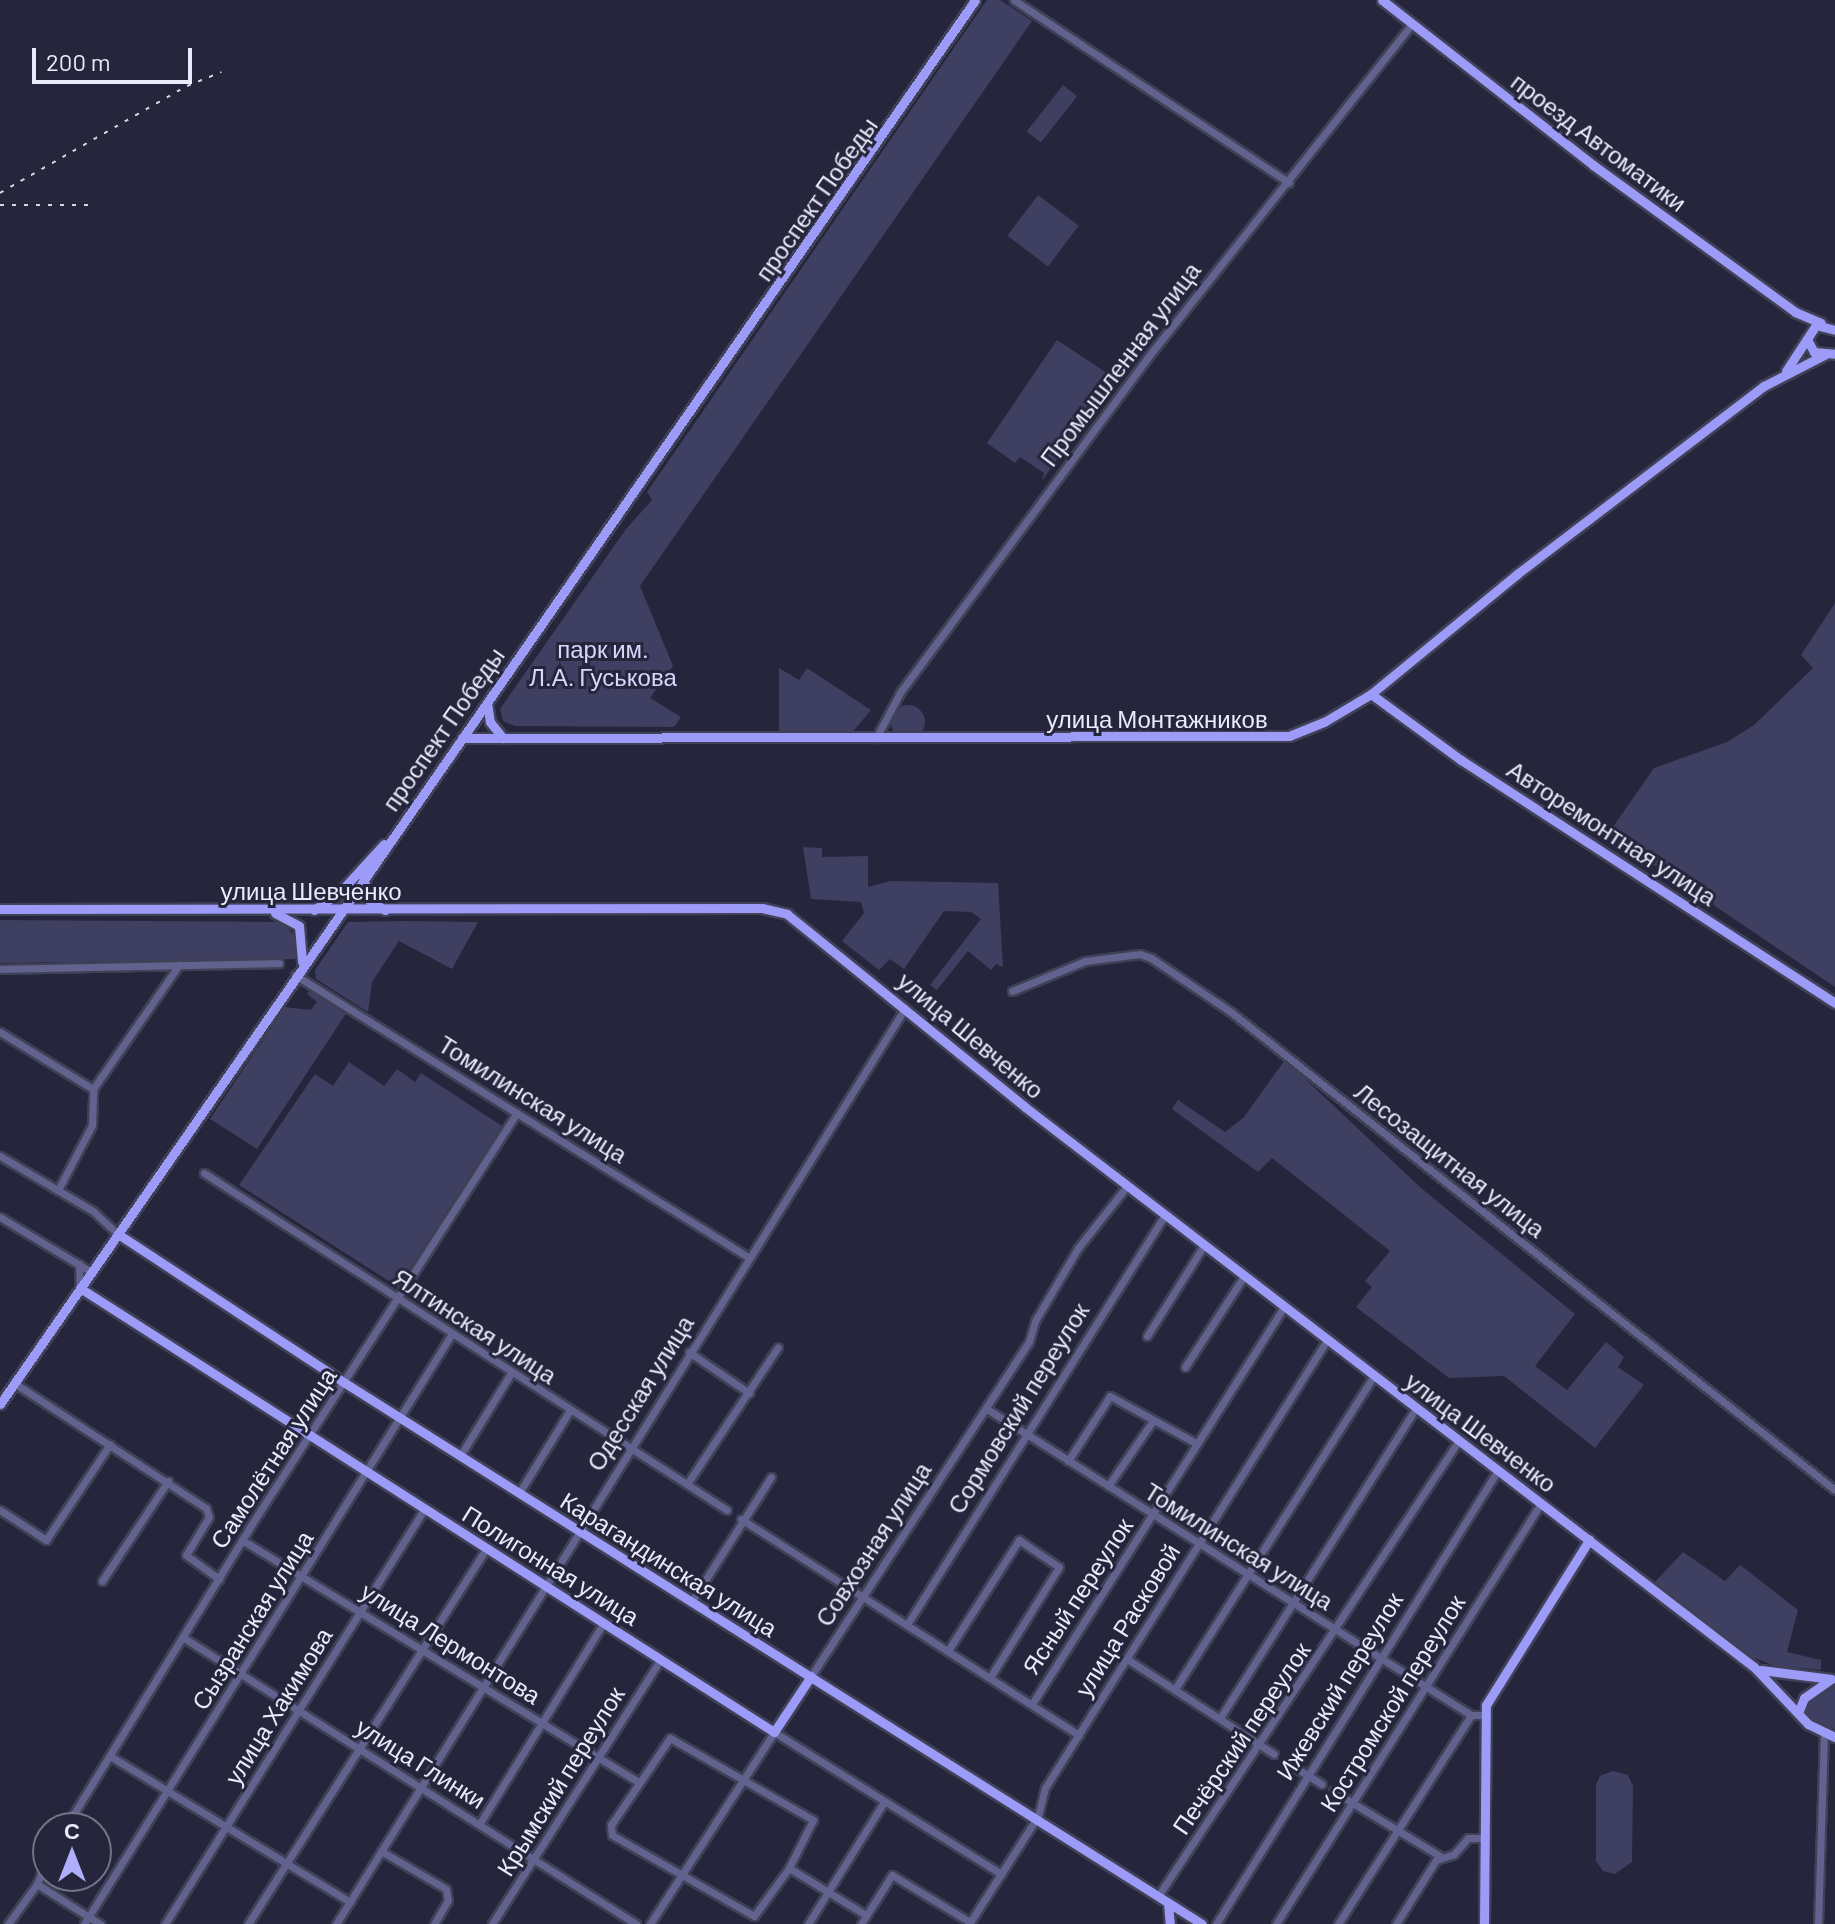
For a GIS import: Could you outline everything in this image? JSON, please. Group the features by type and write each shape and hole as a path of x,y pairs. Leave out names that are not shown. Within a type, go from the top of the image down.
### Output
{"main road":[{"name":"проспект Победы","path":"0,1404 339,911 975,0"},
{"name":"проезд Автоматики","path":"1382,0 1583,158 1795,312 1835,330"},
{"name":"проезд Автоматики","path":"1795,312 1807,337"},
{"name":"улица Монтажников","path":"1786,371 1807,337 1821,323"},
{"path":"1807,337 1810,348 1828,354"},
{"name":"улица Монтажников","path":"462,738 1280,738 1324,722 1371,694 1517,574 1786,371 1828,354 1835,347"},
{"name":"Авторемонтная улица","path":"1371,694 1461,760 1835,1003"},
{"path":"487,703 490,722 503,738"},
{"path":"310,912 330,901 372,852 390,840"},
{"path":"363,877 369,900 389,911"},
{"name":"улица Шевченко","path":"0,909 310,912 767,908 807,926 1127,1186 1754,1667 1798,1713 1824,1734"},
{"path":"269,911 299,926 302,966"},
{"name":"Карагандинская улица","path":"118,1234 345,1383 1038,1816 1202,1924"},
{"name":"Полигонная улица","path":"80,1288 774,1732"},
{"path":"1484,1924 1484,1715 1500,1677 1589,1540"},
{"name":"улица Шевченко","path":"1754,1667 1785,1677 1833,1678"},
{"name":"Совхозная улица","path":"774,1732 811,1676"},
{"path":"1798,1713 1804,1698 1833,1678"},
{"path":"1824,1734 1835,1737"},
{"path":"1168,1903 1172,1924"},
{"path":"1172,1924 1183,1912"}],"street":[{"path":"1014,0 1289,183"},
{"name":"Промышленная улица","path":"876,738 885,714 1042,500 1412,24"},
{"name":"Лесозащитная улица","path":"1012,991 1085,961 1140,954 1151,958 1231,1012 1835,1490"},
{"path":"0,969 279,963"},
{"path":"58,1190 92,1125 93,1089 179,965"},
{"name":"Томилинская улица","path":"295,975 748,1257"},
{"name":"Одесская улица","path":"336,1924 628,1448 905,1008"},
{"path":"0,1032 93,1089"},
{"name":"Самолётная улица","path":"75,1812 242,1540 517,1113"},
{"path":"0,1156 58,1190 118,1234"},
{"name":"Ялтинская улица","path":"204,1173 397,1301 727,1510"},
{"name":"Совхозная улица","path":"811,1676 987,1409 1078,1248 1127,1186"},
{"name":"Сормовский переулок","path":"908,1623 1165,1215"},
{"path":"0,1217 91,1272"},
{"path":"1147,1336 1204,1245"},
{"path":"79,1264 80,1288"},
{"path":"1185,1367 1244,1276"},
{"name":"Ясный переулок","path":"1032,1704 1284,1307"},
{"name":"Сызранская улица","path":"86,1920 242,1675 451,1335"},
{"name":"улица Расковой","path":"969,1923 1038,1816 1041,1796 1327,1340"},
{"path":"687,1484 778,1347"},
{"path":"689,1352 749,1393"},
{"path":"460,1456 511,1373"},
{"path":"1175,1689 1374,1376"},
{"path":"14,1383 168,1481 209,1513 186,1555 219,1579"},
{"path":"1068,1461 1110,1396 1152,1422 1196,1443"},
{"path":"1220,1718 1416,1408"},
{"name":"Томилинская улица","path":"987,1409 1471,1715"},
{"path":"519,1493 570,1410"},
{"path":"1108,1486 1152,1422"},
{"name":"Печёрский переулок","path":"1158,1896 1262,1745 1459,1440"},
{"path":"0,1510 46,1540 110,1444"},
{"name":"Ижевский переулок","path":"1216,1924 1498,1470"},
{"path":"692,1601 771,1477"},
{"path":"102,1581 168,1481"},
{"name":"Костромской переулок","path":"1276,1924 1541,1503"},
{"name":"улица Хакимова","path":"165,1924 424,1509"},
{"path":"742,1519 1079,1735"},
{"name":"улица Лермонтова","path":"242,1540 423,1647 638,1782"},
{"path":"949,1649 1019,1540 1059,1567 991,1676"},
{"path":"248,1924 487,1548"},
{"path":"480,1823 604,1622"},
{"name":"улица Глинки","path":"184,1638 636,1924"},
{"name":"Крымский переулок","path":"492,1924 661,1659"},
{"path":"1127,1659 1274,1754"},
{"path":"1338,1924 1471,1715 1484,1715"},
{"name":"Совхозная улица","path":"650,1924 774,1732"},
{"name":"Полигонная улица","path":"774,1732 1001,1874"},
{"path":"1818,1924 1824,1734"},
{"path":"670,1738 741,1781 813,1820 789,1868 754,1916 612,1835 611,1825 670,1738"},
{"path":"110,1756 350,1902"},
{"path":"1291,1765 1321,1784"},
{"path":"1333,1791 1440,1856 1454,1854 1468,1838 1483,1838"},
{"path":"808,1924 884,1802"},
{"path":"381,1851 446,1889 448,1900 434,1924"},
{"path":"1396,1924 1440,1856"},
{"path":"789,1868 866,1915"},
{"path":"861,1924 892,1875 969,1923"},
{"path":"8,1924 32,1891"},
{"path":"48,1892 86,1920 100,1924"}],"green space":[{"name":"парк им. Л.А. Гуськова","path":"987,0 1000,0 1032,21 640,586 673,666 650,698 681,717 674,727 515,726 503,721 500,709 626,529 652,500 647,492"},
{"path":"1063,85 1077,96 1041,143 1027,131"},
{"path":"1038,195 1079,226 1048,266 1007,236"},
{"path":"1057,340 1113,377 1042,481 1044,473 1020,457 1015,463 987,443"},
{"path":"1835,603 1835,987 1608,834 1654,768 1727,742 1754,725 1813,668 1801,655"},
{"path":"779,668 799,680 807,668 871,710 851,734 779,734"},
{"path":"908,705 920,710 925,722 920,734 908,739 896,734 891,722 896,710"},
{"path":"803,847 822,848 822,857 868,856 868,887 891,881 998,883 1003,967 996,964 991,970 968,951 937,990 930,985 981,919 971,912 944,911 904,969 890,959 879,970 842,941 864,913 861,902 811,899"},
{"path":"0,920 283,922 298,940 296,959 0,963"},
{"path":"348,922 478,922 452,969 399,941 372,982 368,1012 316,979 315,970"},
{"path":"311,988 347,1012 257,1149 210,1119 285,1007 311,1010 317,1002 307,994"},
{"path":"1285,1060 1421,1188 1575,1314 1535,1366 1567,1390 1606,1342 1624,1357 1618,1367 1644,1385 1595,1448 1504,1376 1449,1378 1356,1307 1372,1287 1365,1281 1390,1251 1272,1158 1258,1172 1172,1109 1178,1100 1225,1132 1244,1117"},
{"path":"349,1062 384,1086 397,1069 415,1082 421,1073 502,1126 398,1287 239,1185 315,1074 333,1086"},
{"path":"1683,1552 1725,1581 1740,1565 1798,1610 1787,1652 1821,1660 1821,1670 1775,1666 1752,1657 1655,1582"},
{"path":"1835,1683 1835,1729 1808,1718 1804,1711 1809,1700"},
{"path":"1613,1771 1628,1775 1633,1786 1632,1862 1615,1874 1603,1871 1596,1861 1596,1785 1600,1776"}],"railway":[{"path":"0,193 187,86 221,72"},
{"path":"0,205 93,205"}]}
